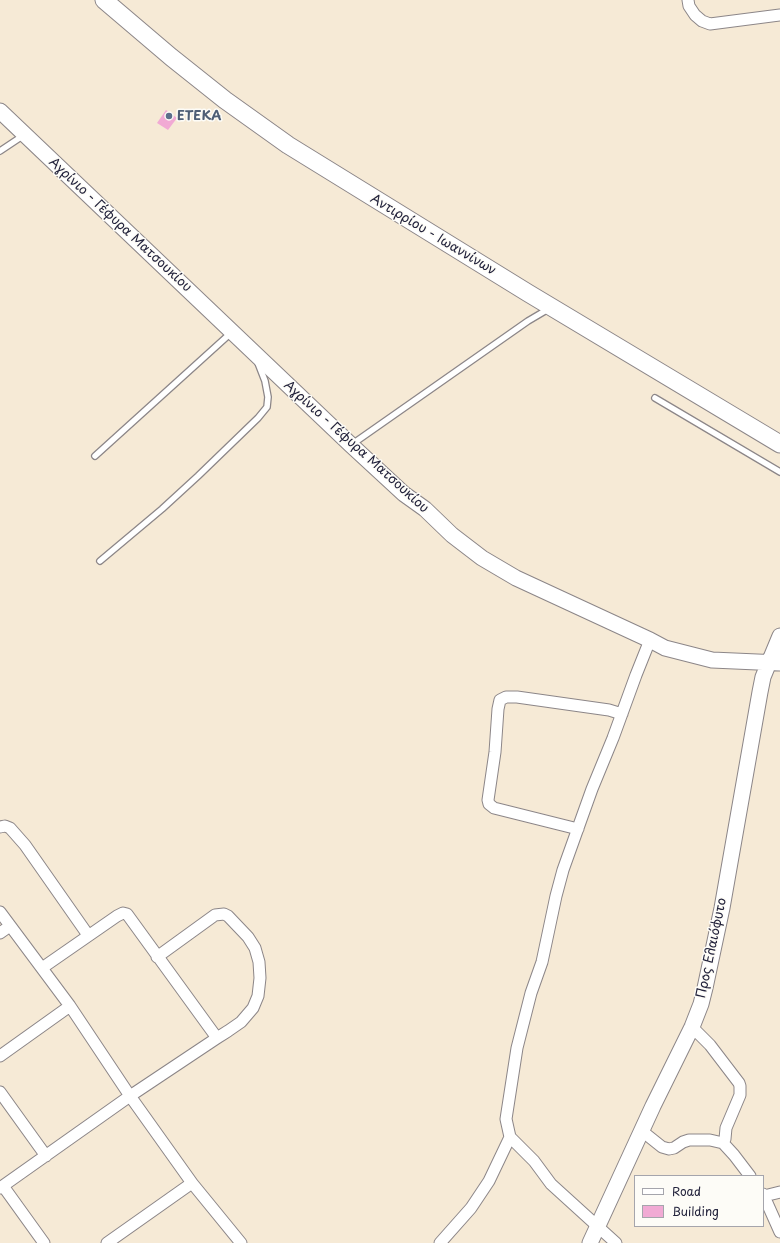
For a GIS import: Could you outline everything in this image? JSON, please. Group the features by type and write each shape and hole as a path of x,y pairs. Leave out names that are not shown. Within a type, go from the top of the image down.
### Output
{"main road":[{"name":"Αντιρρίου - Ιωαννίνων","path":"104,0 171,57 225,100 272,134 345,181 780,444"},
{"name":"Αγρίνιο - Γέφυρα Ματσουκίου","path":"0,111 351,445 404,494 425,509 452,535 482,558 516,578 665,648 712,660 774,663"},
{"name":"Προς Ελαιόφυτο","path":"590,1243 652,1106 692,1027 705,988 752,744 763,677 774,663 780,636"}],"street":[{"path":"688,0 689,6 695,15 702,21 710,24 780,15"},
{"path":"616,1243 551,1184 534,1161 510,1137 506,1119 517,1048 531,993 542,962 557,892 567,858 650,640"},
{"path":"578,829 494,808 489,804 488,800 496,752 498,710 500,700 506,696 517,697 608,710 622,714"},
{"path":"0,827 5,826 10,828 25,846 88,936"},
{"path":"0,912 70,1006 130,1096 192,1183 241,1243"},
{"path":"42,968 117,916 123,913 127,914 217,1038"},
{"path":"44,1243 1,1187 130,1096 241,1022 253,1008 258,996 260,978 255,948 248,937 228,916 221,913 215,915 157,957"},
{"path":"0,933 10,926"},
{"path":"0,1056 70,1006"},
{"path":"692,1027 710,1045 740,1086 740,1095 726,1128 723,1143"},
{"path":"0,1092 46,1156"},
{"path":"642,1131 662,1147 669,1149 689,1140 710,1140 723,1143 734,1154 749,1175"},
{"path":"440,1243 471,1208 489,1181 510,1137"},
{"path":"107,1243 192,1183"},
{"path":"780,1192 764,1195 780,1232"}],"lane":[{"path":"0,151 24,135"},
{"path":"351,445 528,322 552,307"},
{"path":"95,456 232,332"},
{"path":"100,561 173,499 268,407 265,381 254,353"},
{"path":"655,398 780,472"}],"building":[{"path":"166,110 177,118 168,130 157,123"}],"place":[{"name":"ΕΤΕΚΑ","path":"169,116"}]}
